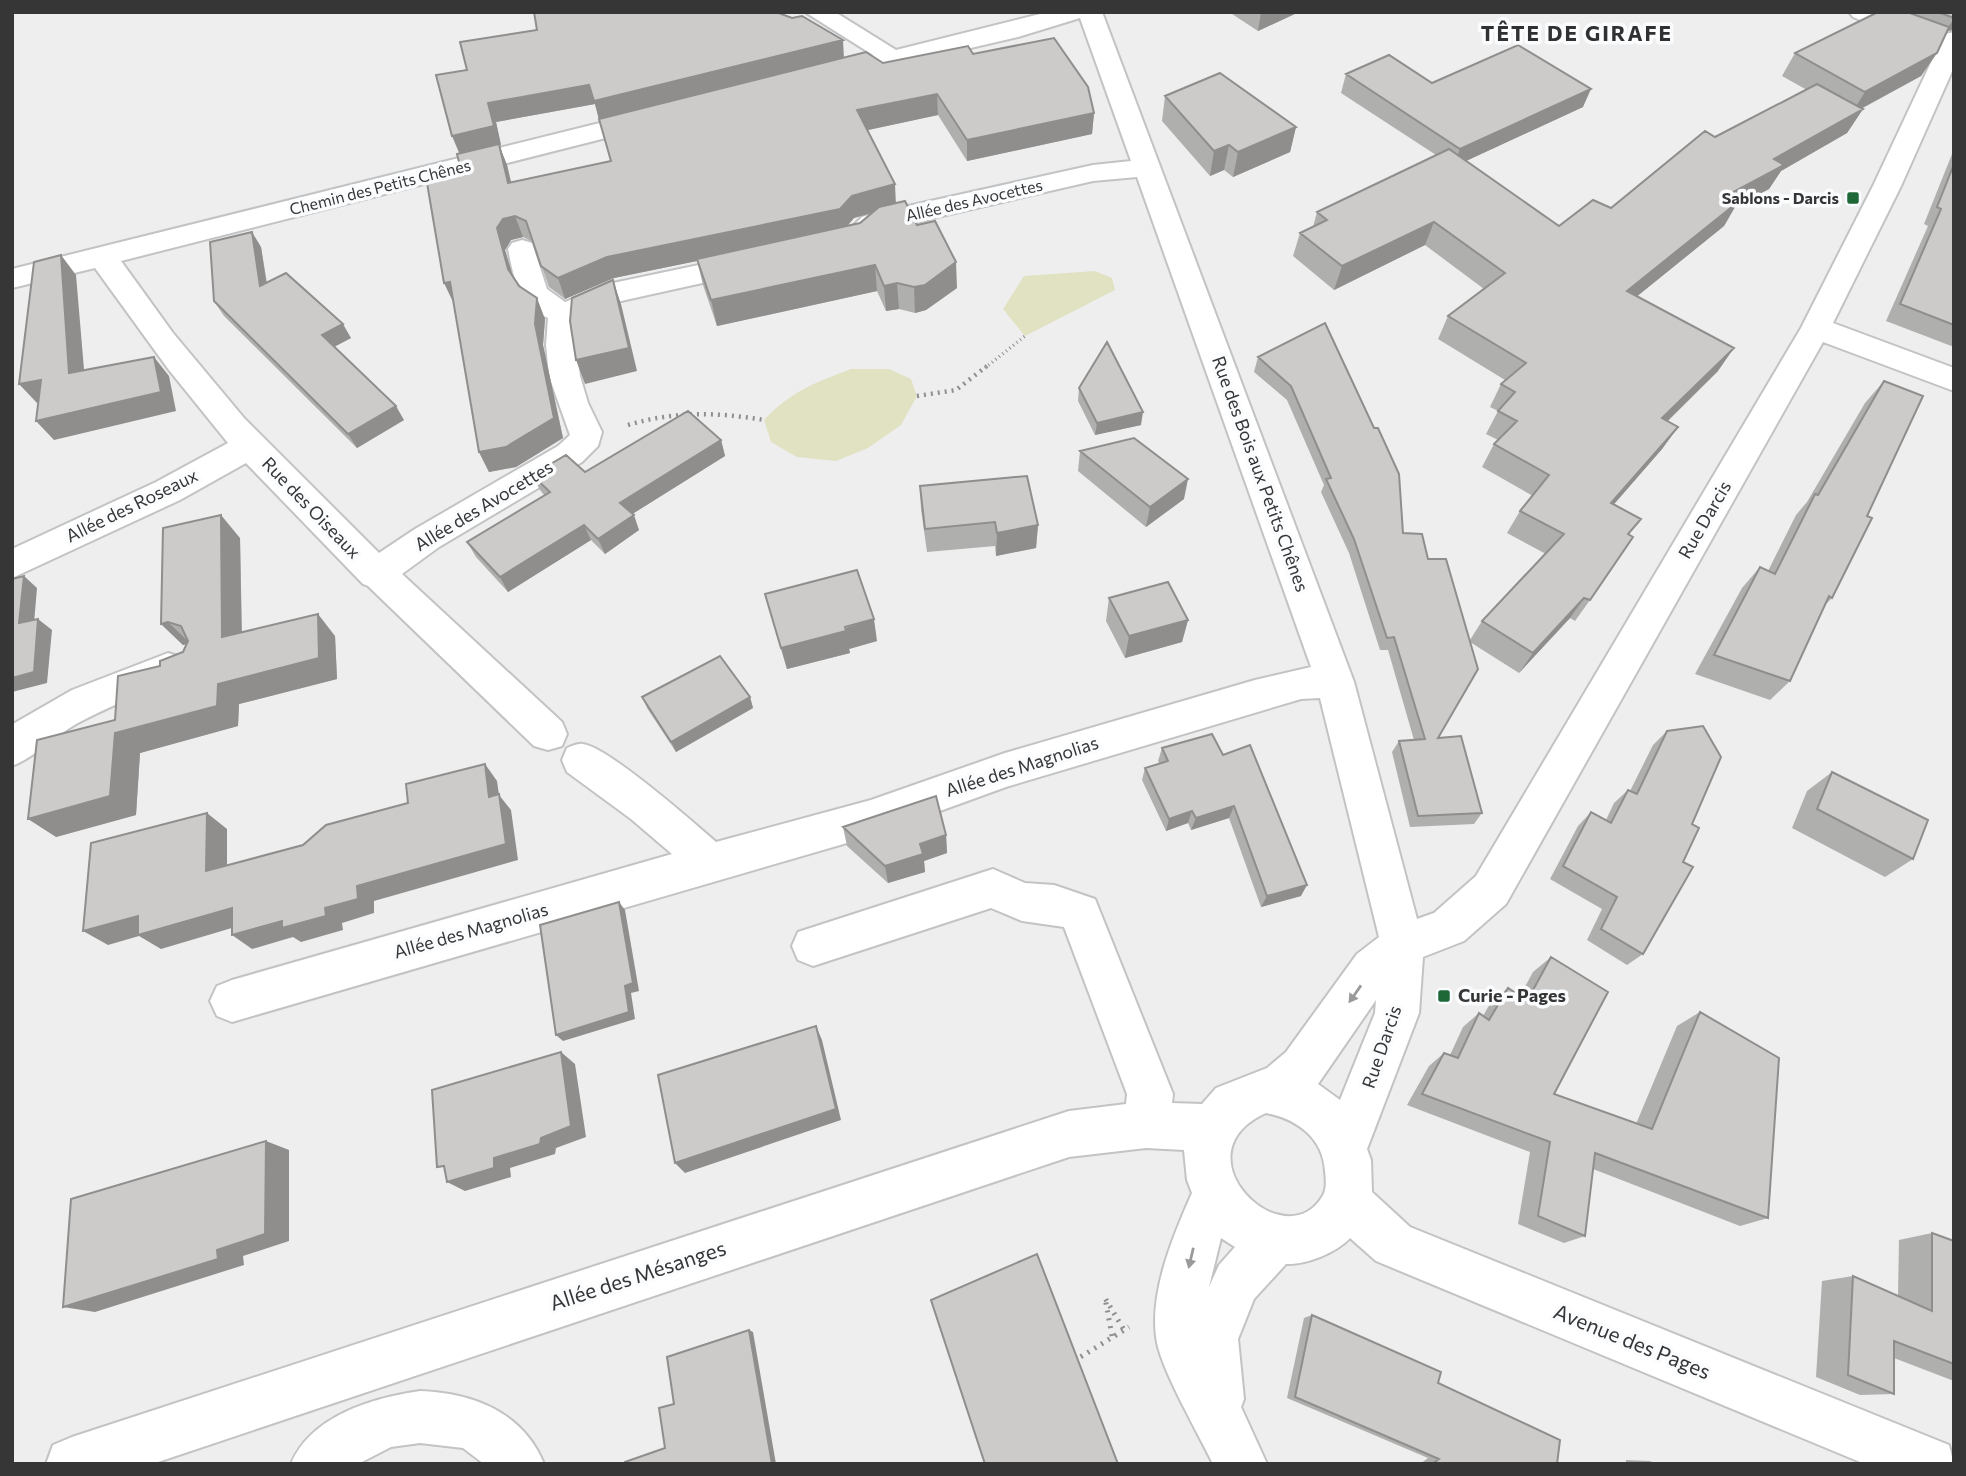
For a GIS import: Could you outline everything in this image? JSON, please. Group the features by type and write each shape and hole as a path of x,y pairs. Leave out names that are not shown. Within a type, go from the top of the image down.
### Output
{"street":[{"path":"817,12 881,49 889,58"},
{"path":"803,80 1009,32 1074,12"},
{"name":"Rue des Bois aux Petits Chênes","path":"1090,12 1149,167 1335,682 1402,945"},
{"name":"Rue Darcis","path":"1275,1090 1302,1068 1372,969 1402,945 1450,927 1491,890 1816,328 1887,186 1952,42 1861,12"},
{"name":"Chemin des Petits Chênes","path":"12,279 682,110"},
{"name":"Allée des Avocettes","path":"839,243 859,237 865,226 872,223 1093,173 1149,167"},
{"path":"522,250 533,295 545,305 564,314 613,293 775,257"},
{"name":"Rue des Oiseaux","path":"104,256 125,292 250,446 375,574 476,662 548,734"},
{"path":"564,314 559,337 570,398 586,424 587,438"},
{"path":"1816,328 1954,380"},
{"name":"Allée des Avocettes","path":"375,574 426,538 570,454 587,438"},
{"name":"Allée des Roseaux","path":"12,564 168,491 250,446"},
{"path":"12,749 75,706 121,684 189,661"},
{"name":"Allée des Magnolias","path":"232,1001 871,818 1005,770 1255,696 1301,683 1335,682"},
{"path":"581,760 645,806 710,862"},
{"path":"813,946 993,888 1022,902 1054,904 1080,913 1150,1094 1146,1125"},
{"name":"Rue Darcis","path":"1345,1145 1397,1013 1402,945"},
{"path":"1275,1090 1307,1100 1322,1111 1336,1127 1350,1164 1346,1201 1334,1219 1318,1233 1297,1240 1275,1239 1251,1230 1231,1215 1216,1195 1208,1172 1206,1150 1211,1128 1224,1109 1242,1096 1275,1090"},
{"name":"Allée des Mésanges","path":"72,1464 1058,1138 1146,1125 1211,1128"},
{"path":"1216,1195 1195,1242 1182,1298 1183,1346 1230,1441"},
{"name":"Avenue des Pages","path":"1346,1201 1394,1244 1930,1464"},
{"path":"1230,1441 1213,1339 1237,1282 1275,1239"},
{"path":"317,1464 373,1426 424,1414 470,1423 509,1449 517,1464"}],"path":[{"path":"918,396 956,390 1025,336"},
{"path":"587,438 666,412 713,411 764,420"},
{"path":"1112,1336 1105,1298 1124,1330"},
{"path":"1069,1364 1112,1336 1182,1298"}],"green space":[{"path":"1095,271 1112,278 1115,290 1025,336 1003,309 1024,276"},
{"path":"851,369 889,369 911,379 917,396 901,425 868,448 836,461 797,457 771,442 764,420 774,410 804,389"}],"building":[{"path":"534,12 776,12 792,18 802,16 843,40 594,101 589,85 488,103 494,126 452,136 436,75 467,70 460,42 537,30"},
{"path":"1878,12 1907,12 1949,27 1937,53 1865,92 1795,53"},
{"path":"1938,12 1954,12 1954,18"},
{"path":"1054,38 1088,87 1094,113 967,140 937,94 857,110 895,184 852,196 840,209 607,257 558,278 541,266 526,221 515,216 503,219 497,228 508,269 519,286 537,298 535,324 554,418 506,447 479,452 450,282 444,283 427,183 462,174 457,154 499,144 508,183 611,161 599,119 866,52 883,63 968,46 973,54"},
{"path":"1518,45 1591,89 1460,149 1346,74 1389,55 1432,83"},
{"path":"1220,73 1296,127 1238,152 1229,145 1214,151 1165,96"},
{"path":"1817,84 1863,109 1774,159 1784,165 1726,196 1738,202 1627,291 1734,348 1662,418 1678,427 1611,503 1641,519 1628,534 1633,537 1590,600 1584,598 1533,653 1482,621 1564,534 1520,511 1549,475 1494,444 1517,421 1498,411 1515,392 1501,384 1526,363 1448,316 1505,273 1434,222 1342,266 1300,233 1327,220 1317,212 1449,149 1559,226 1593,200 1611,208 1705,131 1715,137"},
{"path":"1954,164 1954,325 1900,304 1941,209 1937,207"},
{"path":"905,201 917,225 935,221 956,262 925,285 914,287 897,283 884,286 875,265 711,300 697,259 860,223 879,207"},
{"path":"252,232 260,286 286,273 343,324 322,335 396,406 348,434 214,301 210,242"},
{"path":"61,255 69,373 154,357 161,392 36,421 41,380 19,384 34,262"},
{"path":"613,280 629,348 576,360 570,321 572,298"},
{"path":"1325,323 1374,428 1378,428 1399,474 1403,533 1422,534 1428,559 1446,559 1478,669 1438,738 1461,736 1482,813 1418,816 1399,741 1425,739 1394,637 1387,638 1354,539 1326,479 1331,478 1291,386 1258,357"},
{"path":"1107,342 1143,412 1097,423 1079,388"},
{"path":"1884,381 1923,396 1867,516 1872,518 1832,598 1829,596 1790,681 1714,655 1760,567 1775,574 1815,494 1818,495"},
{"path":"688,411 721,440 620,503 634,515 598,539 584,525 500,577 467,542 550,492 532,475 566,455 585,472"},
{"path":"1134,438 1188,479 1150,507 1080,451"},
{"path":"1027,476 1038,525 997,533 995,522 925,529 920,486"},
{"path":"221,515 222,637 318,614 319,658 218,684 217,706 115,733 110,796 28,819 37,740 115,720 118,676 160,666 160,661 183,652 188,641 181,626 168,622 161,624 163,528"},
{"path":"857,570 874,619 845,627 846,631 781,648 765,594"},
{"path":"24,576 19,623 38,619 34,672 12,678 12,579"},
{"path":"1168,582 1188,620 1129,636 1109,598"},
{"path":"720,656 750,697 671,742 642,697"},
{"path":"1703,726 1721,757 1692,824 1699,828 1683,862 1693,867 1643,954 1601,929 1617,897 1563,866 1591,812 1611,823 1628,790 1637,794 1667,731"},
{"path":"1212,734 1223,755 1250,745 1307,885 1267,896 1234,806 1196,818 1192,811 1169,819 1145,768 1168,761 1162,748"},
{"path":"485,764 489,797 499,794 506,844 357,886 358,899 325,908 326,916 282,928 282,921 232,935 232,908 138,935 138,916 83,931 91,843 207,813 206,871 303,845 326,825 408,803 406,784"},
{"path":"1832,772 1928,820 1913,859 1817,809"},
{"path":"936,796 946,835 920,844 923,854 885,866 843,827"},
{"path":"619,902 633,983 625,986 629,1012 556,1035 540,925"},
{"path":"1551,957 1608,992 1554,1094 1652,1129 1700,1012 1779,1058 1768,1218 1595,1153 1585,1236 1538,1216 1550,1142 1422,1094 1444,1053 1458,1058 1479,1013 1489,1020 1508,988 1527,1001"},
{"path":"816,1026 836,1109 675,1163 658,1075"},
{"path":"561,1052 571,1126 541,1138 540,1144 494,1158 494,1168 447,1182 444,1166 437,1167 432,1090"},
{"path":"266,1141 265,1234 217,1250 218,1259 63,1307 71,1199"},
{"path":"1932,1233 1954,1241 1954,1364 1894,1341 1894,1394 1848,1375 1853,1276 1932,1311"},
{"path":"1037,1254 1118,1464 985,1464 931,1300"},
{"path":"1312,1315 1441,1372 1438,1383 1560,1440 1557,1464 1432,1464 1439,1459 1295,1397"},
{"path":"749,1330 772,1464 625,1464 665,1448 659,1408 674,1404 667,1357"}],"place":[{"name":"Sablons - Darcis","path":"1853,198"},
{"name":"Curie - Pages","path":"1444,996"}],"district":[{"name":"TÊTE DE GIRAFE","path":"1577,34"}]}
